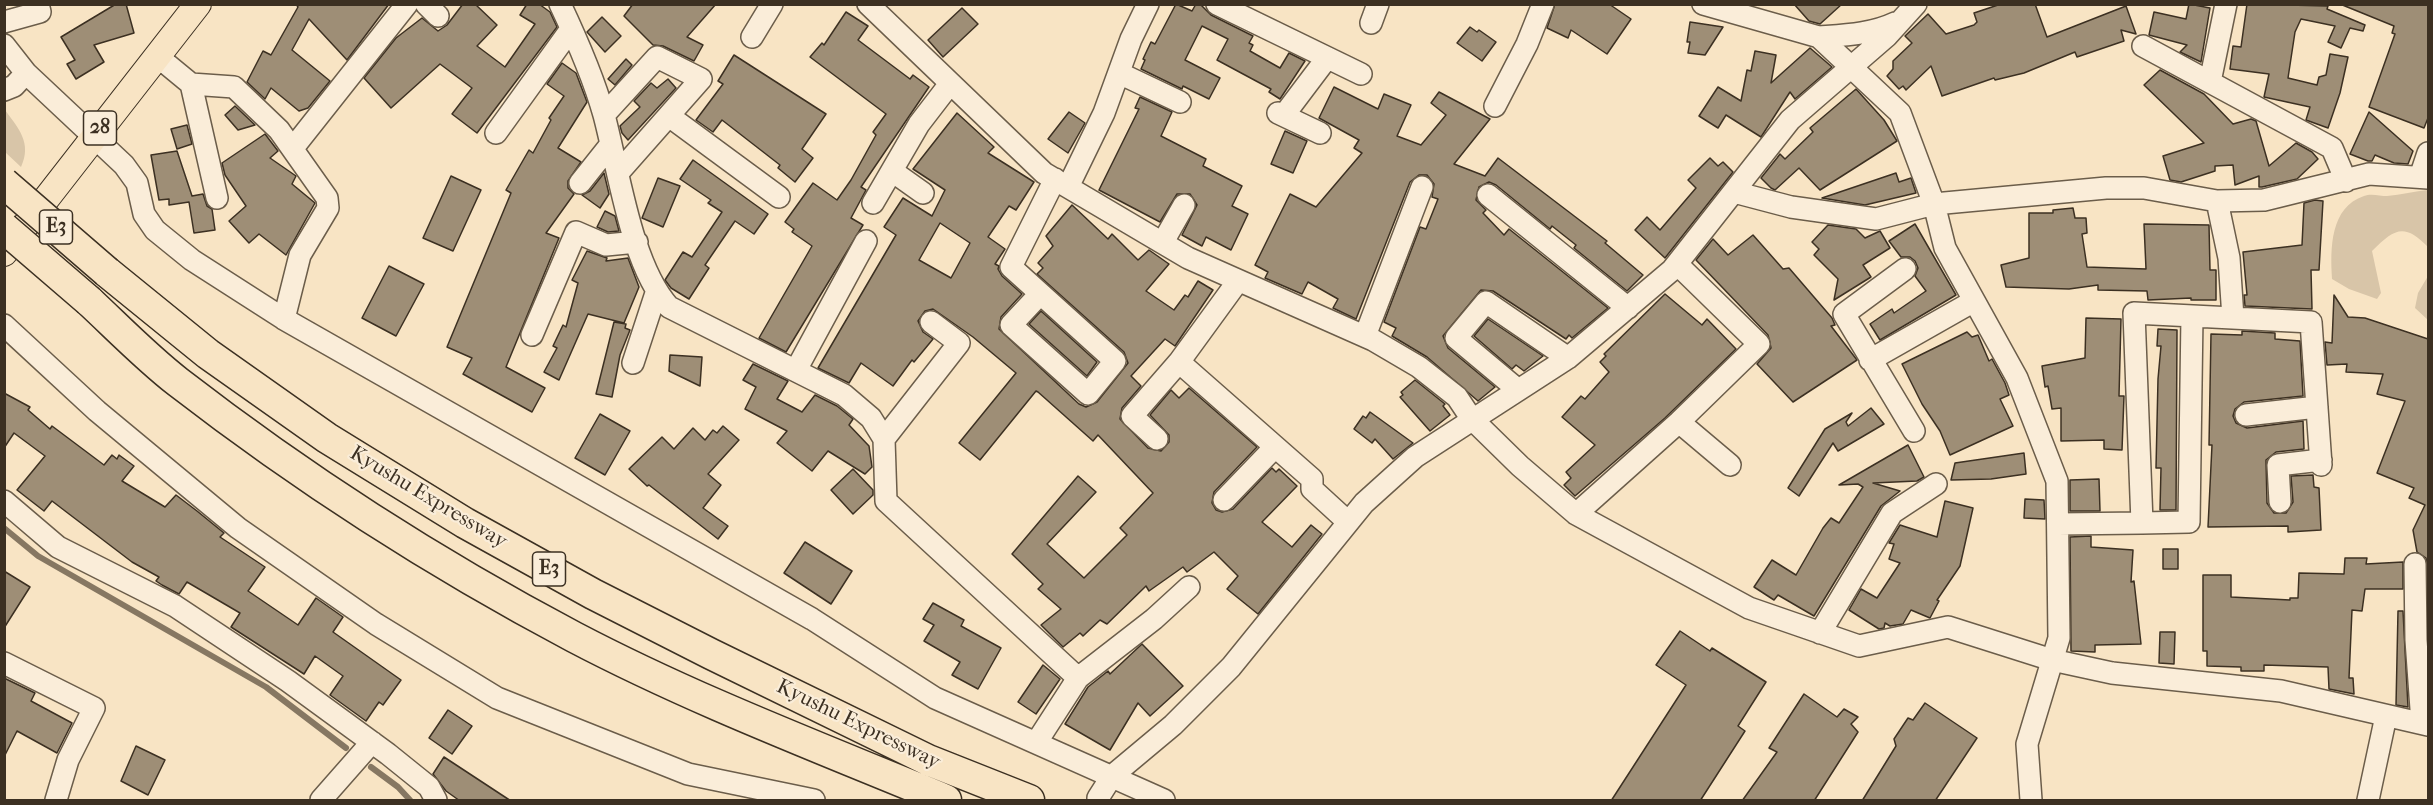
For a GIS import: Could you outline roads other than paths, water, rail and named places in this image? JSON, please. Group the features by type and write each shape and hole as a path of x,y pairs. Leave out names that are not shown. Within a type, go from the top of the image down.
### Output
{"highway":[{"name":"Kyushu Expressway","path":"4,183 107,272 208,354 327,438 465,523 593,594 711,654 928,760 1029,801"},
{"name":"Kyushu Expressway","path":"4,228 89,301 176,381 304,473 446,565 575,637 689,692 946,801"}],"main road":[{"name":"28","path":"4,253 198,4"}],"street":[{"path":"4,22 40,12 38,4"},
{"path":"293,148 407,4"},
{"path":"560,4 590,72 604,115 637,242 656,293 669,308 844,395 871,418 884,439 886,501 1078,678"},
{"path":"752,37 772,4"},
{"path":"868,4 949,85 1044,173 1188,258 1365,336 1419,367 1457,397 1471,418 1520,466 1576,514 1749,609 1859,646 1948,627 2052,660 2112,673 2281,691 2425,724 2416,640 2415,564"},
{"path":"1040,294 1011,324 1088,394 1115,361 1011,267 1104,113 1131,39 1148,4"},
{"path":"1217,4 1361,74"},
{"path":"1495,106 1527,44 1543,4"},
{"path":"1703,4 1780,15 1819,37 1900,113 1934,204 1945,248 2017,378 2057,481 2059,638 2027,744 2031,801"},
{"path":"2210,82 2226,4"},
{"path":"1819,37 1884,28 1908,12"},
{"path":"1098,798 1112,776 1173,726 1231,667 1348,522 1415,457 1471,418 1568,358 1677,264 1790,120 1851,67 1908,12"},
{"path":"496,133 571,29"},
{"path":"4,45 26,73 94,135 132,174 140,193 144,214 155,230 192,261 284,319 812,619 935,698 1164,801"},
{"path":"2143,46 2332,148 2346,181"},
{"path":"157,56 191,84 234,87 279,130 327,198 328,208 300,255 284,319"},
{"path":"604,115 657,57 701,79 618,173"},
{"path":"1320,133 1281,114 1327,58"},
{"path":"4,90 14,86 26,73"},
{"path":"1119,73 1180,102"},
{"path":"191,84 217,198"},
{"path":"873,203 919,124 949,85"},
{"path":"669,116 779,197"},
{"path":"580,183 610,144"},
{"path":"1734,192 1791,207 1876,219 1934,204 2106,188 2144,188 2217,201 2264,200 2369,174 2424,178 2428,153"},
{"path":"892,171 923,193"},
{"path":"1365,336 1422,187"},
{"path":"1488,195 1628,308"},
{"path":"2217,201 2229,258 2233,318"},
{"path":"1163,242 1184,206"},
{"path":"532,335 576,232 606,245 637,242"},
{"path":"796,370 866,241"},
{"path":"1576,514 1679,422 1759,344 1677,264"},
{"path":"1905,268 1844,314 1914,431"},
{"path":"1157,439 1132,416 1179,362 1238,281"},
{"path":"633,363 656,293"},
{"path":"1870,360 1974,301"},
{"path":"1517,389 1456,338 1486,302 1568,358"},
{"path":"2142,523 2133,313 2312,322 2321,462 2278,465 2280,502"},
{"path":"2058,524 2189,522 2192,316"},
{"path":"884,439 959,343 931,322"},
{"path":"4,326 97,411 238,528 376,624 497,698 688,774 814,801"},
{"path":"1179,362 1312,478 1312,489 1348,522"},
{"path":"2246,415 2317,407"},
{"path":"1679,422 1730,465"},
{"path":"1224,500 1275,447"},
{"path":"1820,633 1892,513 1936,484"},
{"path":"4,501 58,547 175,606 288,681 429,787 436,801"},
{"path":"1036,742 1078,678 1154,619 1189,587"},
{"path":"4,663 94,708 68,760 56,801"},
{"path":"2368,801 2386,716"},
{"path":"321,801 372,742"}],"waterway":[{"path":"4,528 38,556 266,687 346,748"},
{"path":"371,767 398,787 410,800"}]}
